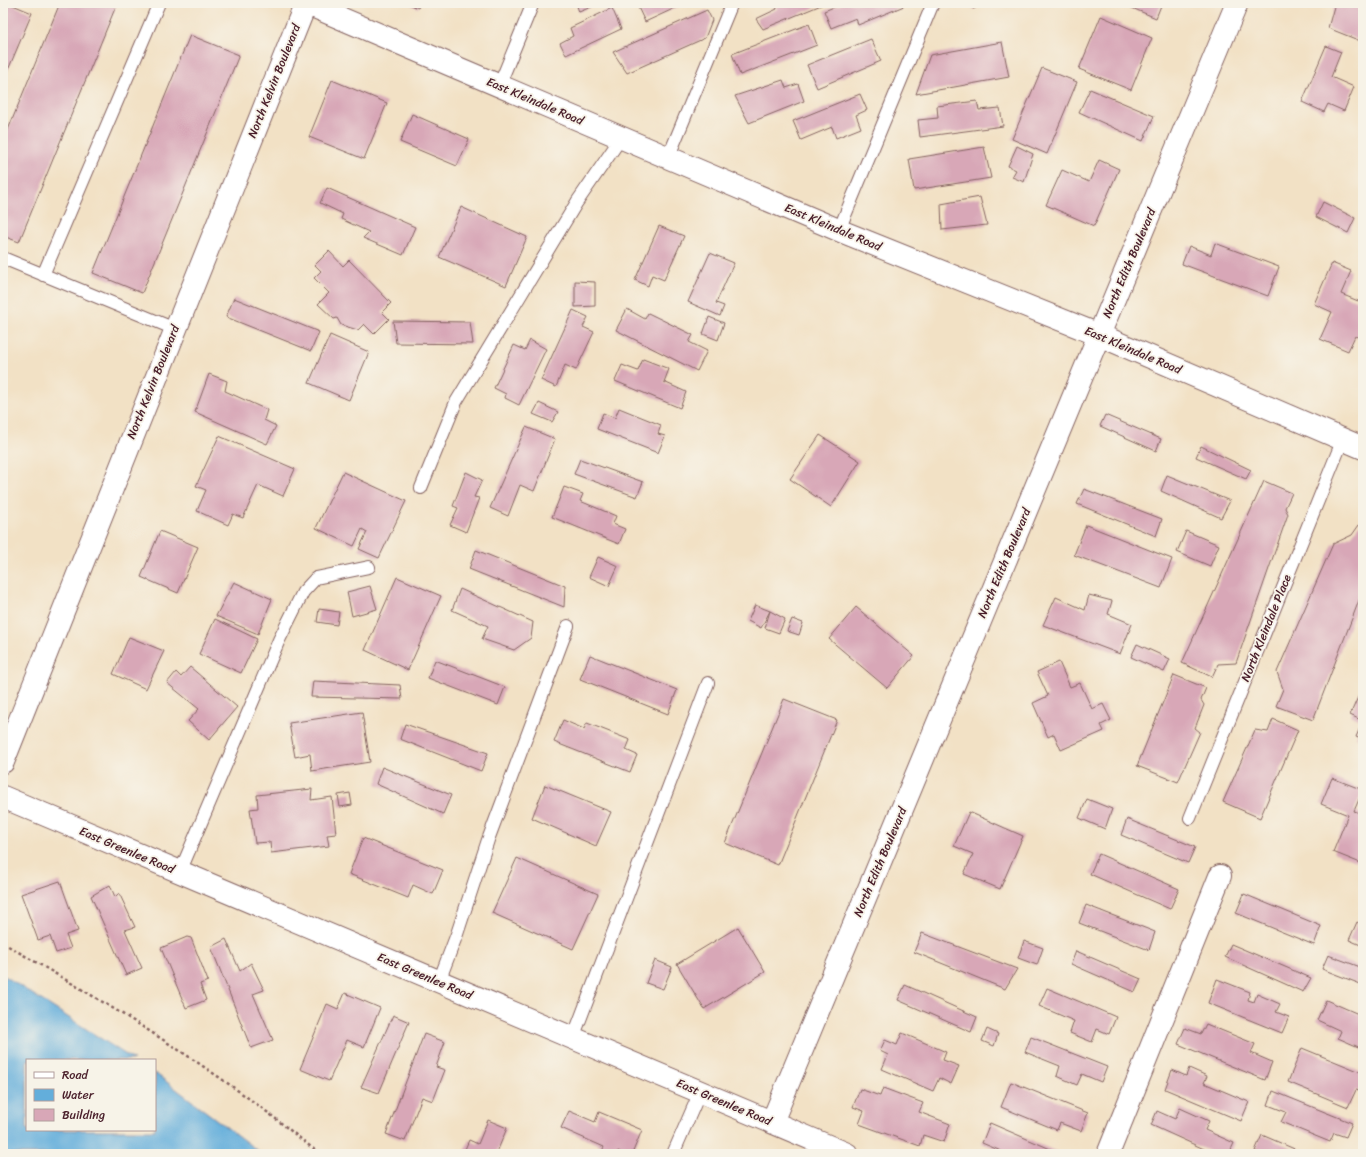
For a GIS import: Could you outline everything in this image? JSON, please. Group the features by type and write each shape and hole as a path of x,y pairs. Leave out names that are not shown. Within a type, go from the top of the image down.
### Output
{"street":[{"name":"East Kleindale Road","path":"305,3 839,230 1099,335 1363,448"},
{"name":"North Kelvin Boulevard","path":"3,762 305,3"},
{"name":"North Edith Boulevard","path":"772,1122 1237,3"},
{"name":"East Greenlee Road","path":"3,797 848,1154"},
{"path":"1108,1154 1220,876"}],"lane":[{"path":"43,274 159,3"},
{"path":"499,86 533,3"},
{"path":"668,158 732,3"},
{"path":"839,230 933,3"},
{"path":"421,488 456,402 577,202 621,138"},
{"path":"3,258 175,329"},
{"name":"North Kleindale Place","path":"1190,818 1343,439"},
{"path":"180,872 279,640 303,592 316,578 369,567"},
{"path":"439,981 458,934 488,840 568,626"},
{"path":"573,1038 708,684"},
{"path":"672,1154 700,1092"}],"path":[{"path":"3,943 68,981 158,1037 255,1103 320,1154"}],"water":[{"path":"3,975 132,1059 26,1059 26,1131 156,1131 156,1074 262,1154 3,1154"}],"building":[{"path":"3,3 8,3 32,13 3,82"},
{"path":"60,3 109,3 116,6 19,242 3,236 3,142"},
{"path":"407,3 420,3 418,8"},
{"path":"576,3 601,3 579,12"},
{"path":"636,3 686,3 645,22"},
{"path":"775,3 826,3 763,29 756,19 777,9"},
{"path":"844,3 903,3 904,6 858,25 856,18 831,28 824,11"},
{"path":"971,3 987,3 973,9"},
{"path":"1120,3 1162,3 1156,18"},
{"path":"1335,3 1363,3 1363,42 1328,28"},
{"path":"612,8 621,29 566,55 560,43 573,36 570,28"},
{"path":"707,10 712,20 705,38 627,73 613,52"},
{"path":"1101,16 1152,38 1131,90 1079,69"},
{"path":"809,24 817,45 740,75 732,54"},
{"path":"190,35 239,55 142,293 93,273"},
{"path":"871,39 881,61 817,88 807,65"},
{"path":"1002,42 1009,77 916,94 930,55"},
{"path":"1326,46 1341,52 1331,77 1354,87 1344,111 1328,104 1324,112 1302,102"},
{"path":"1042,68 1077,82 1047,154 1012,139"},
{"path":"332,80 387,103 364,159 309,137"},
{"path":"783,80 786,88 798,84 804,101 749,123 735,96"},
{"path":"1090,89 1154,116 1143,141 1079,112"},
{"path":"860,94 867,110 856,115 861,128 836,138 832,127 801,140 793,121"},
{"path":"977,101 979,110 1000,108 1003,126 920,137 918,120 938,118 937,106"},
{"path":"412,114 469,139 457,166 400,142"},
{"path":"1017,146 1033,154 1024,182 1012,177 1016,170 1008,166"},
{"path":"984,147 991,178 914,190 909,159"},
{"path":"1099,160 1119,169 1094,226 1046,205 1062,170 1089,182"},
{"path":"327,188 415,227 403,255 363,238 369,232 341,219 343,214 320,203"},
{"path":"980,197 987,225 942,230 941,204"},
{"path":"1323,202 1355,218 1348,233 1316,217"},
{"path":"461,207 527,237 506,286 439,257"},
{"path":"659,226 684,236 664,280 652,275 648,286 635,280"},
{"path":"1215,243 1279,267 1268,296 1182,264 1189,246 1211,255"},
{"path":"329,251 343,266 349,260 391,303 382,312 389,319 374,334 364,324 358,330 341,325 337,318 334,319 318,304 329,293 314,278 321,271 315,265"},
{"path":"710,253 734,263 716,303 724,306 720,316 688,302"},
{"path":"1332,263 1351,271 1341,294 1363,303 1363,339 1355,336 1348,351 1320,339 1332,312 1314,304"},
{"path":"575,281 595,282 595,306 575,307"},
{"path":"234,298 319,332 311,351 226,317"},
{"path":"627,309 645,319 648,313 693,335 689,342 707,351 697,371 616,330"},
{"path":"573,310 588,317 583,327 594,332 576,370 565,365 556,387 541,380"},
{"path":"709,317 724,323 718,340 703,334"},
{"path":"393,321 470,322 473,344 396,343"},
{"path":"330,335 369,352 349,400 309,383"},
{"path":"530,340 546,349 519,405 505,398 506,394 494,388 514,345 525,350"},
{"path":"643,359 669,369 664,382 686,392 680,408 615,381 622,365 638,371"},
{"path":"209,374 227,381 225,391 267,410 264,420 276,426 267,444 195,412"},
{"path":"539,403 558,412 552,422 533,414"},
{"path":"619,408 661,425 658,434 665,436 658,453 597,429 603,413 615,418"},
{"path":"1105,415 1161,439 1156,451 1100,426"},
{"path":"526,427 555,439 534,491 520,485 508,516 490,508"},
{"path":"820,435 860,461 831,507 790,479"},
{"path":"219,436 295,469 283,496 258,485 243,518 233,514 228,525 197,511 206,490 196,486"},
{"path":"1201,446 1251,470 1246,479 1196,457"},
{"path":"580,459 643,482 637,497 574,474"},
{"path":"343,472 406,501 379,558 359,549 367,532 362,529 354,546 316,528"},
{"path":"466,472 482,480 474,497 479,498 466,532 450,525 458,508 453,506"},
{"path":"1167,475 1230,501 1221,518 1161,491"},
{"path":"1264,481 1292,493 1285,508 1288,514 1236,663 1218,664 1212,677 1182,663"},
{"path":"564,487 583,494 580,501 616,516 613,524 625,529 619,544 552,517"},
{"path":"1084,489 1162,519 1156,536 1077,504"},
{"path":"1086,525 1172,559 1161,588 1074,555"},
{"path":"1359,525 1363,527 1363,590 1313,720 1276,706 1283,689 1277,672 1333,544 1352,535"},
{"path":"160,531 198,547 178,593 141,577"},
{"path":"1186,531 1219,545 1210,566 1177,552"},
{"path":"476,550 565,586 564,607 469,569"},
{"path":"598,557 618,566 609,586 589,577"},
{"path":"397,577 441,596 408,670 365,650"},
{"path":"234,582 272,599 258,634 216,616"},
{"path":"370,586 377,609 352,616 347,592"},
{"path":"460,589 533,622 531,638 514,650 482,639 488,626 452,610"},
{"path":"1089,595 1112,601 1108,614 1132,624 1120,654 1043,625 1056,597 1085,610"},
{"path":"755,605 770,611 761,628 748,621"},
{"path":"856,607 914,656 887,688 829,639"},
{"path":"319,609 339,612 337,625 317,622"},
{"path":"770,611 785,619 779,633 765,628"},
{"path":"215,619 257,639 241,673 199,654"},
{"path":"792,619 803,623 799,635 787,631"},
{"path":"129,637 164,651 146,689 113,674"},
{"path":"1137,644 1170,659 1164,672 1131,657"},
{"path":"590,655 677,690 668,714 580,679"},
{"path":"435,660 505,687 498,705 428,678"},
{"path":"1059,662 1070,687 1080,683 1092,709 1103,704 1111,720 1101,725 1104,731 1061,750 1054,734 1048,737 1033,703 1048,696 1037,672"},
{"path":"190,667 237,707 209,740 188,721 199,709 167,683 176,672 181,677"},
{"path":"1174,675 1206,688 1201,700 1204,705 1195,728 1200,732 1178,782 1137,766"},
{"path":"313,681 400,685 402,699 311,697"},
{"path":"1363,686 1363,721 1350,715"},
{"path":"784,699 837,720 778,865 725,843"},
{"path":"362,712 370,762 312,771 310,754 295,757 289,723"},
{"path":"1273,719 1298,730 1260,818 1223,802 1255,730 1268,732"},
{"path":"563,720 584,729 587,723 630,740 626,750 637,755 630,772 554,742"},
{"path":"1363,721 1363,740 1356,737"},
{"path":"405,724 488,753 481,771 400,739"},
{"path":"382,767 451,795 443,814 376,784"},
{"path":"1332,778 1363,790 1354,811 1363,814 1363,864 1333,852 1348,815 1321,804"},
{"path":"545,785 611,812 596,846 532,818"},
{"path":"312,789 311,800 332,797 336,834 327,835 329,846 271,853 270,842 255,843 250,809 258,808 257,795"},
{"path":"350,793 352,805 340,807 338,795"},
{"path":"1087,799 1112,809 1105,829 1079,818"},
{"path":"969,812 1023,836 1000,889 964,874 973,854 954,846"},
{"path":"1127,819 1195,847 1188,863 1121,835"},
{"path":"363,838 443,870 433,894 413,885 408,898 349,874"},
{"path":"1099,854 1179,889 1170,909 1090,874"},
{"path":"517,858 598,894 573,949 492,913"},
{"path":"60,881 78,931 66,935 71,948 56,953 50,936 38,940 21,894"},
{"path":"110,885 115,897 119,893 135,927 125,930 142,968 126,975 91,896"},
{"path":"1244,894 1321,926 1314,945 1236,913"},
{"path":"1086,905 1155,932 1149,950 1079,923"},
{"path":"1357,922 1363,925 1363,946 1349,940"},
{"path":"738,927 765,972 704,1009 677,964"},
{"path":"922,933 1017,969 1005,989 914,952"},
{"path":"187,937 191,938 208,981 200,984 206,1000 186,1008 161,948"},
{"path":"226,939 240,971 251,963 264,990 253,994 273,1040 251,1048 211,947"},
{"path":"1024,941 1043,948 1037,965 1018,958"},
{"path":"1231,944 1311,978 1303,992 1225,957"},
{"path":"1076,951 1141,979 1135,992 1071,964"},
{"path":"1328,955 1363,968 1363,985 1322,969"},
{"path":"655,960 672,967 663,989 646,983"},
{"path":"1217,979 1250,992 1248,1000 1254,1002 1257,994 1280,1004 1276,1012 1289,1017 1282,1033 1208,1003"},
{"path":"905,985 977,1017 971,1032 898,1000"},
{"path":"1047,988 1116,1017 1109,1034 1097,1029 1092,1042 1070,1033 1074,1021 1039,1006"},
{"path":"345,993 380,1008 364,1047 347,1040 329,1081 300,1069 327,1004 338,1009"},
{"path":"1326,1000 1363,1016 1363,1049 1338,1038 1341,1031 1317,1020"},
{"path":"393,1015 409,1022 379,1093 361,1087"},
{"path":"1206,1024 1255,1044 1251,1053 1272,1062 1265,1080 1178,1044 1185,1028 1201,1034"},
{"path":"987,1029 998,1034 994,1046 982,1041"},
{"path":"902,1033 946,1052 943,1060 959,1066 951,1084 939,1078 933,1091 882,1069 888,1055 880,1051 885,1040 897,1045"},
{"path":"424,1034 445,1042 436,1067 445,1070 433,1101 422,1097 405,1141 386,1134"},
{"path":"1031,1037 1107,1067 1101,1082 1082,1074 1077,1085 1057,1076 1060,1066 1025,1052"},
{"path":"1302,1048 1363,1073 1363,1092 1356,1090 1348,1107 1288,1082"},
{"path":"1189,1068 1207,1076 1204,1083 1249,1102 1241,1121 1165,1089 1172,1070 1186,1076"},
{"path":"1011,1082 1088,1113 1081,1131 1060,1123 1057,1130 1001,1107"},
{"path":"883,1088 923,1103 919,1112 950,1124 944,1142 923,1135 920,1146 859,1124 864,1111 853,1107 860,1089 880,1096"},
{"path":"1273,1091 1352,1123 1346,1137 1334,1133 1330,1142 1281,1122 1286,1112 1268,1105"},
{"path":"1180,1108 1209,1121 1205,1130 1234,1143 1229,1154 1215,1154 1151,1125 1157,1111 1175,1119"},
{"path":"569,1111 595,1122 599,1112 642,1130 632,1154 624,1154 618,1151 616,1154 601,1153 604,1147 561,1128"},
{"path":"488,1120 507,1128 497,1152 502,1154 463,1154 469,1140 478,1144"},
{"path":"990,1123 1062,1154 1008,1154 982,1143"},
{"path":"1262,1135 1306,1154 1261,1154 1255,1151"}]}
